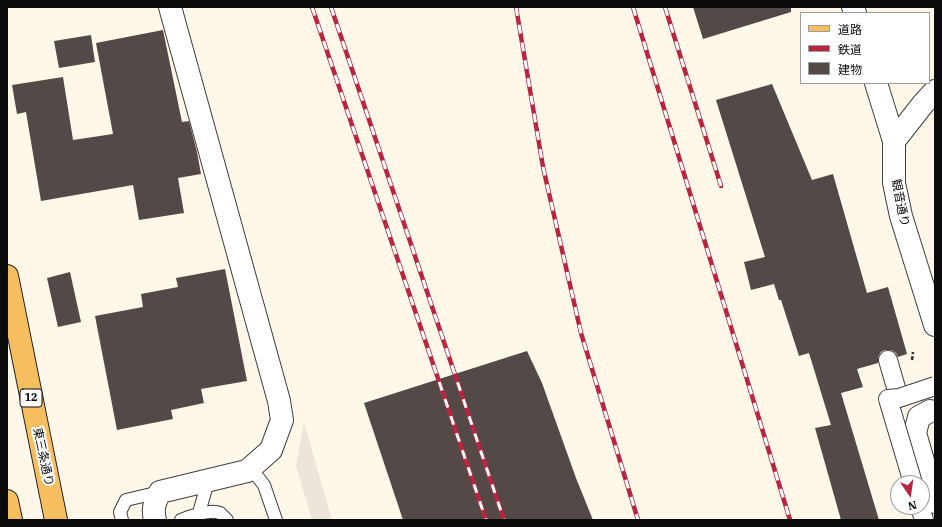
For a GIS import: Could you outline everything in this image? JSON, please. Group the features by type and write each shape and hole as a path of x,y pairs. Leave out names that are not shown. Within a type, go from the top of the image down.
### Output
{"main road":[{"name":"東三条通り","path":"7,276 56,520"},
{"path":"7,501 11,520"}],"street":[{"path":"155,520 152,511 154,503 160,492 247,471 271,450 282,420 279,400 170,7"},
{"name":"観音通り","path":"876,84 894,142 894,183 901,216 935,325"},
{"path":"894,142 923,104 935,91"},
{"path":"888,360 899,398"},
{"path":"911,475 888,399 899,398 935,386"},
{"path":"934,418 920,417 915,432 935,502"}],"lane":[{"path":"247,471 257,476 264,485 276,520"},
{"path":"197,517 208,481"},
{"path":"122,520 120,512 126,500 160,492"},
{"path":"181,520 189,516 197,517 212,512 220,514 227,520"}],"shaded area":[{"path":"304,422 332,520 312,520 296,466"}],"building":[{"path":"693,7 791,7 791,12 703,39"},
{"path":"163,30 182,122 189,121 201,174 178,178 184,213 139,220 133,185 41,201 26,112 17,114 12,85 63,77 73,140 113,134 96,43"},
{"path":"91,35 95,62 59,68 54,41"},
{"path":"772,84 812,180 833,174 867,293 888,287 907,354 898,357 896,353 891,350 881,352 878,357 878,363 857,369 863,387 841,393 879,520 841,520 815,428 831,425 809,353 799,356 781,300 779,300 774,284 751,290 744,262 765,257 716,100"},
{"path":"225,269 247,381 201,389 204,403 171,410 173,419 117,430 95,316 143,307 141,294 178,287 176,278"},
{"path":"70,272 81,322 58,327 47,278"},
{"path":"527,351 542,383 576,478 593,520 403,520 364,403"}],"railway":[{"path":"312,7 486,520"},
{"path":"331,7 504,520"},
{"path":"516,7 543,167 581,333 638,520"},
{"path":"633,7 790,520"},
{"path":"665,7 721,186"}]}
